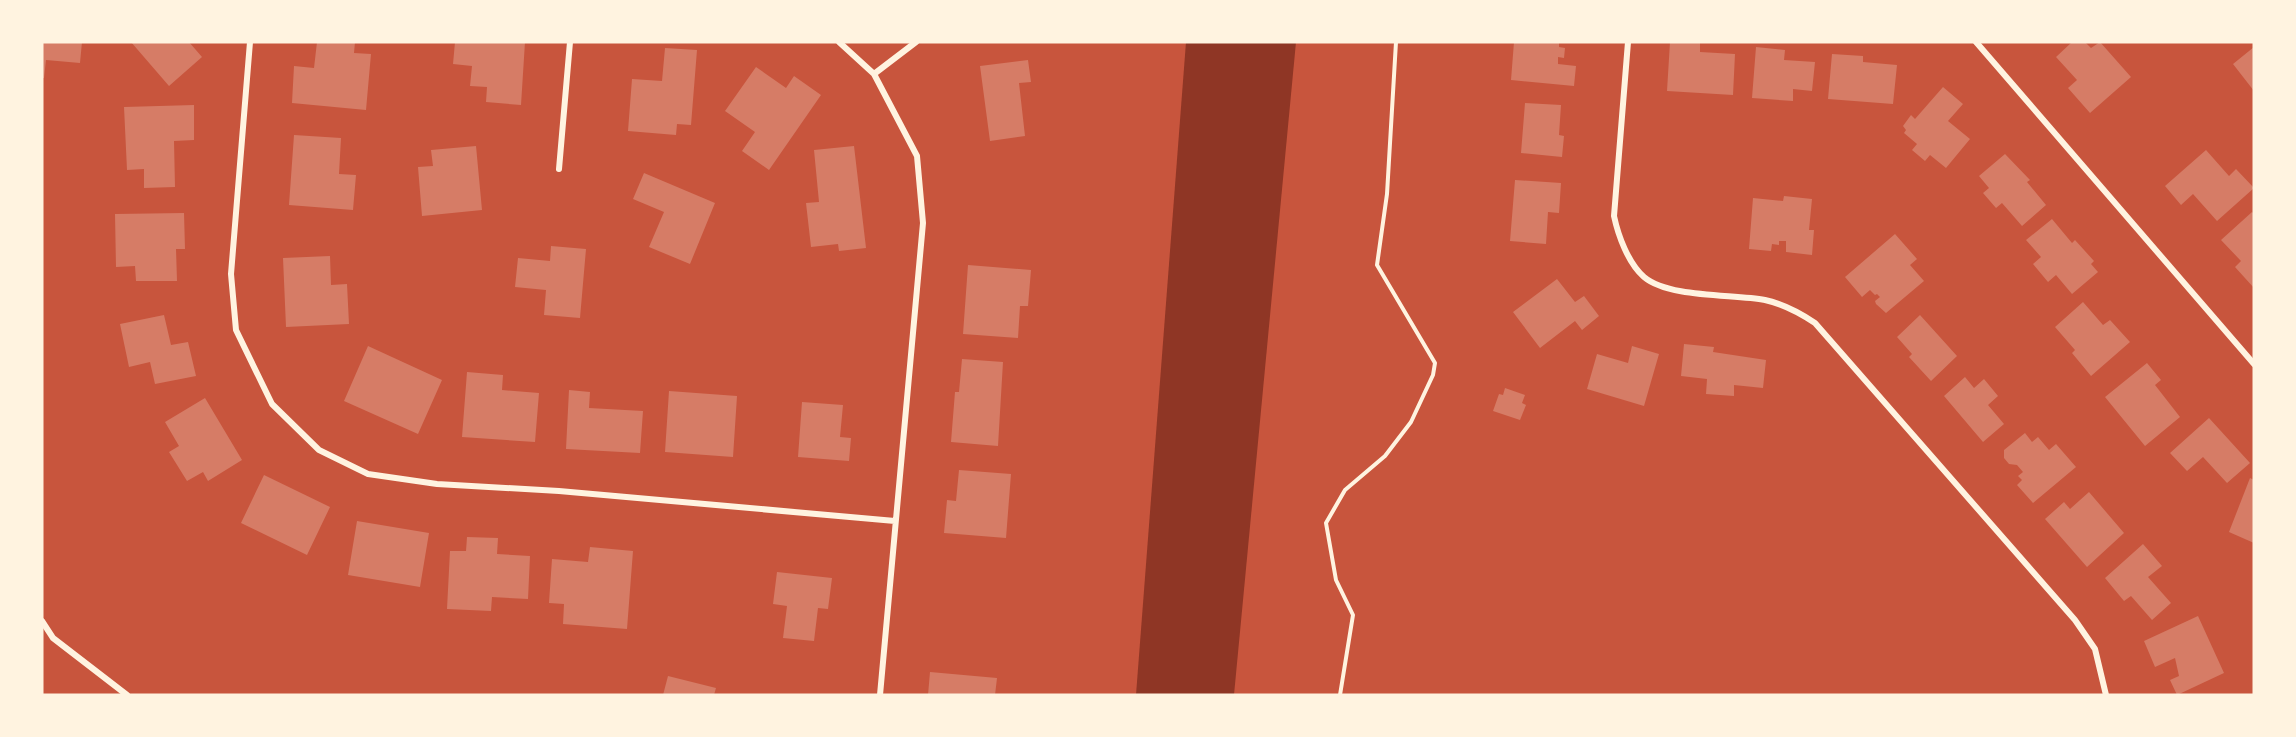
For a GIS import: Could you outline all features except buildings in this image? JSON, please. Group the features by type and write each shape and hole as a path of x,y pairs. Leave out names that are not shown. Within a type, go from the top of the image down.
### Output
{"street":[{"path":"250,42 231,274 236,330 272,404 319,450 368,474 437,484 560,491 895,521"},
{"path":"559,169 570,42"},
{"path":"839,42 874,74 917,156 923,223 880,695"},
{"path":"874,74 916,42"},
{"path":"1628,42 1614,216 1618,240 1644,277 1671,289 1767,300 1798,312 1815,323 2075,620 2096,649 2106,695"},
{"path":"1977,42 2254,364"},
{"path":"42,621 54,638 127,695"}],"path":[{"path":"1340,695 1353,615 1336,580 1326,524 1345,490 1385,456 1411,422 1433,375 1435,363 1377,264 1388,194 1396,42"}],"shaded area":[{"path":"1186,42 1296,42 1234,695 1136,695"}]}
